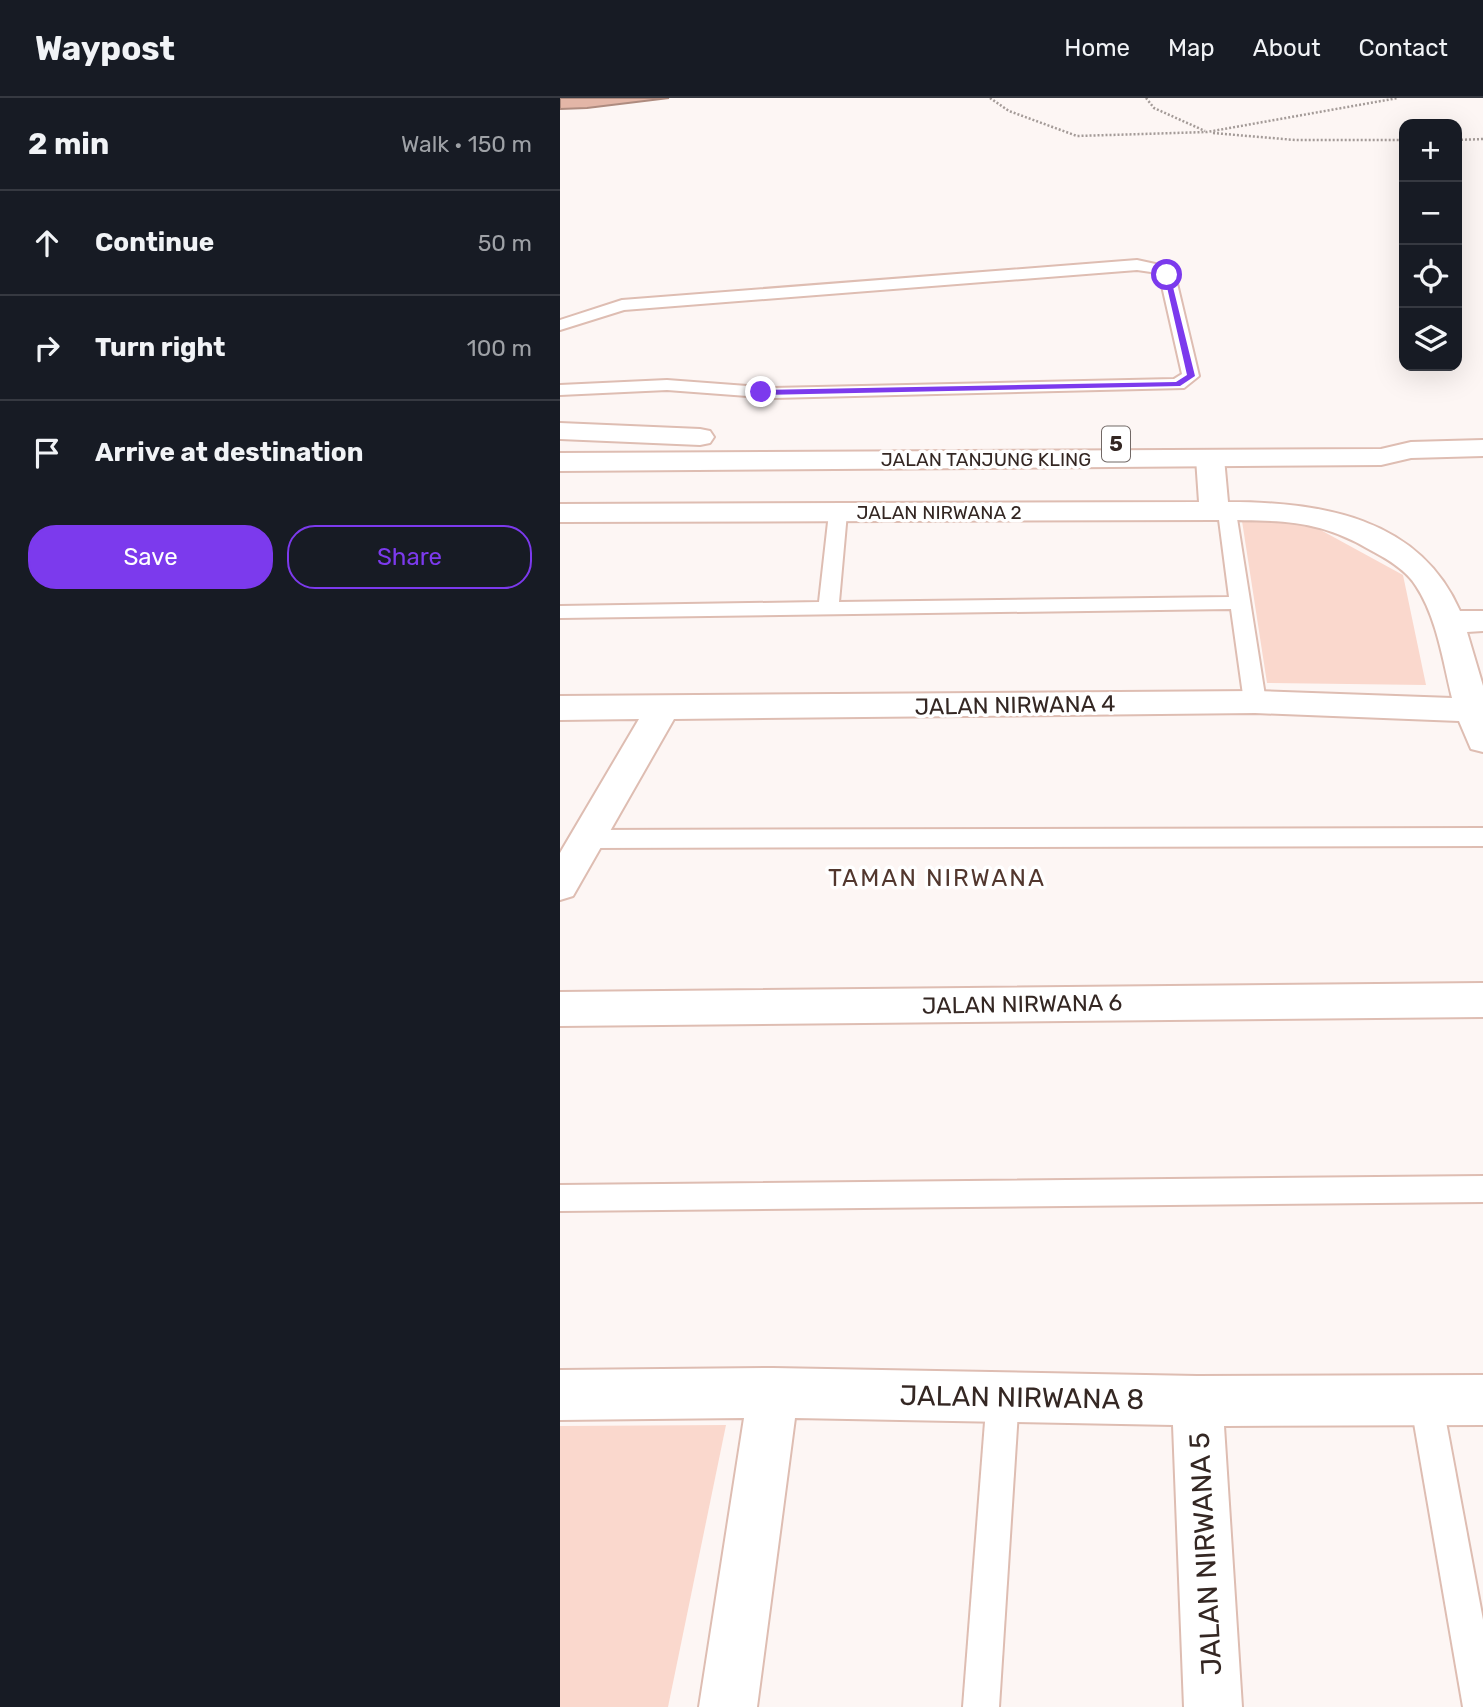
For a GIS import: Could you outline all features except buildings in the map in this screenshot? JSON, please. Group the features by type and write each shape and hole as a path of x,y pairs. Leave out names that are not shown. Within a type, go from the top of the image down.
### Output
{"main road":[{"path":"560,431 755,439 820,447"},
{"name":"JALAN TANJUNG KLING","path":"560,449 1376,442 1411,450"},
{"name":"JALAN TANJUNG KLING","path":"560,462 1381,457 1411,450 1483,448"},
{"path":"1210,458 1221,512"},
{"path":"560,471 646,462"},
{"name":"JALAN NIRWANA 2","path":"560,513 1221,512 1318,516 1396,552 1428,580 1448,622 1477,725"},
{"path":"1448,622 1483,621"},
{"name":"JALAN NIRWANA 4","path":"560,708 1255,702 1477,725"},
{"path":"560,886 662,709"},
{"name":"JALAN NIRWANA 6","path":"560,1009 1483,1000"},
{"path":"728,1707 774,1393"},
{"name":"JALAN NIRWANA 8","path":"560,1395 774,1393 1003,1395 1197,1401 1483,1400"},
{"name":"JALAN NIRWANA 5","path":"1197,1401 1213,1707"}],"lane":[{"path":"560,325 622,305 1146,266 1167,275 1191,376 1178,384 773,393 667,385 560,390"},
{"path":"1221,512 1240,603 1255,702"},
{"path":"828,608 838,513"},
{"path":"560,612 1240,603"},
{"path":"589,839 1483,837"},
{"path":"560,1198 1483,1189"},
{"path":"982,1707 1003,1395"},
{"path":"1426,1400 1481,1707"}],"path":[{"path":"990,98 1009,111 1077,136 1207,132 1295,141 1399,140"},
{"path":"1146,98 1154,108 1207,132 1398,98"},
{"path":"1462,139 1483,139"}],"shaded area":[{"path":"560,98 669,98 560,109"},
{"path":"1242,521 1306,522 1403,575 1426,685 1267,683"},
{"path":"726,1425 668,1707 560,1707 560,1426"}],"district":[{"name":"TAMAN NIRWANA","path":"937,878"}],"route":[{"path":"761,392 1178,384 1191,376 1167,275"}]}
